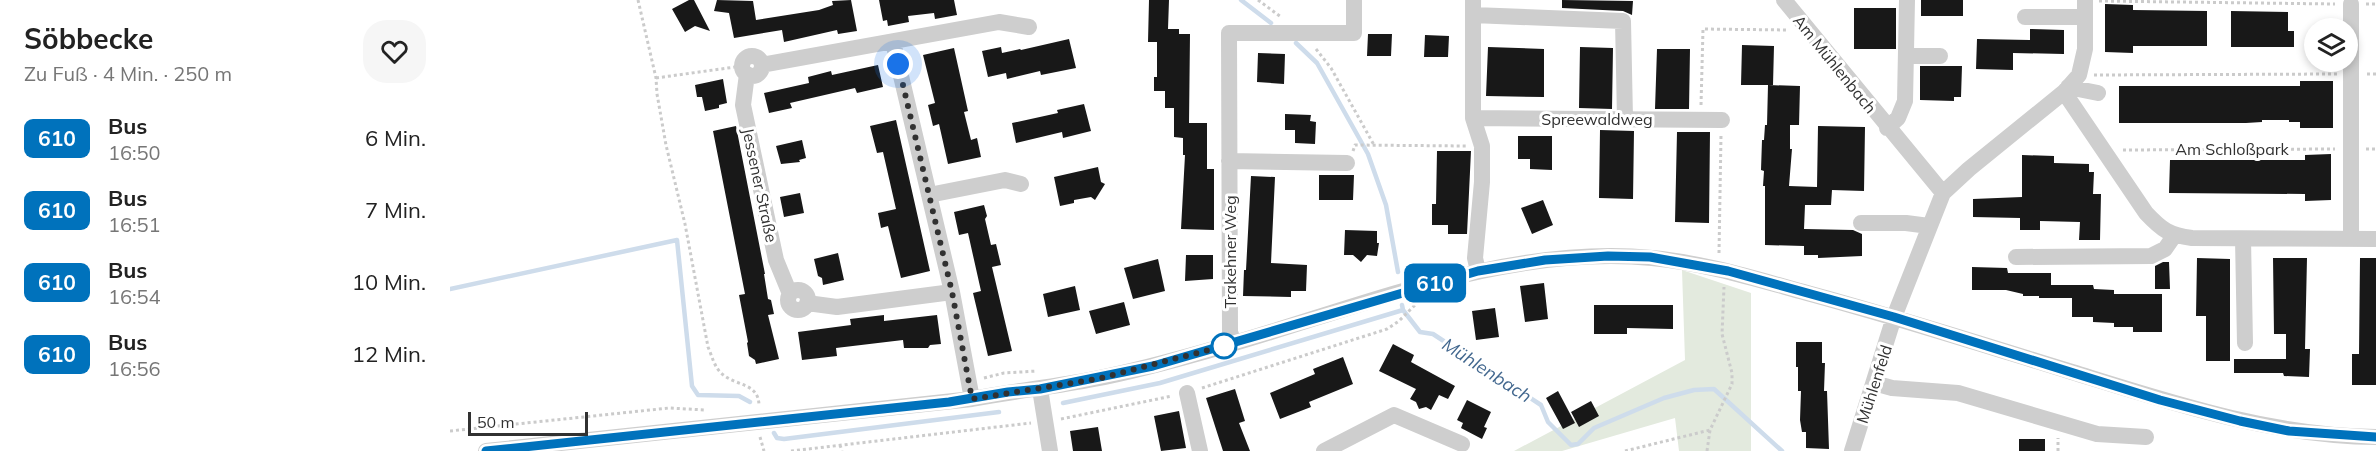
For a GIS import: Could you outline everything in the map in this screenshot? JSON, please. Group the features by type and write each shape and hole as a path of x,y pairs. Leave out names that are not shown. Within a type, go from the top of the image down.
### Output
{"street":[{"name":"Trakehner Weg","path":"1234,343 1230,332 1229,33 1354,33 1354,0"},
{"name":"Am Mühlenbach","path":"1784,0 1887,128 1943,193"},
{"name":"Am Mühlenbach","path":"1887,128 1898,118 1905,101 1907,0"},
{"path":"1943,193 2066,90 2079,75 2085,49 2085,0"},
{"path":"2351,4 2351,239"},
{"path":"1478,271 1475,258 1482,183 1482,146 1473,118 1473,7 1623,21 1625,119"},
{"path":"2025,17 2085,17"},
{"path":"745,71 744,60 752,56 760,60 762,64 999,22 1029,27"},
{"path":"893,42 952,292 971,391"},
{"path":"1906,56 1940,56"},
{"name":"Jessener Straße","path":"745,71 743,105 776,260 790,294 798,290 806,295 807,303 837,307 952,292"},
{"path":"2066,90 2098,93"},
{"path":"2066,90 2146,213 2160,228 2174,236 2243,239 2376,239"},
{"name":"Spreewaldweg","path":"1473,118 1722,120"},
{"path":"1229,161 1347,163"},
{"path":"929,195 1005,180 1021,184"},
{"name":"Mühlenfeld","path":"1852,451 1894,317 1943,193"},
{"path":"1861,223 1906,223 1929,226"},
{"path":"2016,256 2151,256 2165,249 2174,236"},
{"path":"2243,239 2245,343"},
{"path":"486,451 971,391 1008,392 1040,389 1153,366 1478,271 1545,260 1650,257 1728,271 1894,317 2160,400 2240,421 2289,431 2376,437"},
{"path":"1874,384 1893,388 1958,393 2097,434 2146,437"},
{"path":"1040,389 1050,451"},
{"path":"1187,393 1200,451"},
{"path":"1324,451 1394,415 1462,444"}],"path":[{"path":"638,0 657,78 657,94 666,145 685,224 708,347 720,372 729,379 751,387 757,394 759,408 753,409"},
{"path":"1258,0 1303,33 1331,68 1374,145"},
{"path":"2095,0 2351,4"},
{"path":"1701,120 1703,29 1808,30"},
{"path":"657,78 726,68 745,71"},
{"path":"2087,75 2351,74"},
{"path":"1719,253 1722,120"},
{"path":"1355,145 1482,146"},
{"name":"Am Schloßpark","path":"2120,150 2351,149"},
{"path":"1707,451 1710,430 1728,395 1732,373 1722,334 1724,287 1716,284"},
{"path":"791,451 1046,422 1187,393 1387,329 1412,310"},
{"path":"971,391 992,375 1038,371"},
{"path":"450,432 669,408 715,410"},
{"path":"1624,451 1710,430"},
{"path":"759,435 764,451"},
{"path":"840,445 842,451"}],"shaded area":[{"path":"1682,270 1751,293 1751,451 1679,451 1675,418 1562,451 1514,451 1685,360"}],"building":[{"path":"689,0 694,0 710,31 695,26 685,32 672,9"},
{"path":"717,0 753,1 756,20 819,10 833,5 832,1 851,0 857,31 838,34 837,30 784,42 782,30 734,38 729,13 714,11"},
{"path":"879,0 954,0 957,15 935,19 934,13 908,16 909,22 888,26 887,20 883,21"},
{"path":"1149,0 1169,0 1168,29 1179,29 1179,34 1190,34 1189,123 1207,123 1207,169 1214,169 1214,230 1181,229 1185,155 1183,155 1183,138 1174,137 1174,108 1165,108 1165,91 1154,91 1154,77 1157,77 1157,42 1148,42"},
{"path":"1562,0 1633,1 1632,15 1623,11 1562,8"},
{"path":"1921,0 1963,0 1963,16 1921,16"},
{"path":"2105,4 2133,5 2133,10 2207,11 2207,46 2133,46 2133,53 2105,52"},
{"path":"1854,8 1896,8 1896,49 1854,49"},
{"path":"2231,11 2288,12 2288,31 2294,31 2294,47 2231,47"},
{"path":"2030,29 2064,30 2064,54 2013,53 2013,70 1976,69 1977,39 2030,40"},
{"path":"1368,34 1392,34 1391,56 1367,56"},
{"path":"1425,35 1449,36 1448,57 1424,57"},
{"path":"1069,39 1076,68 1041,75 1040,71 1007,79 1006,73 988,77 982,51 1001,47 1002,53"},
{"path":"1742,45 1774,46 1773,85 1741,85"},
{"path":"1488,47 1544,49 1544,97 1486,96"},
{"path":"1580,47 1613,48 1612,109 1579,108"},
{"path":"954,48 968,111 964,112 971,140 977,138 981,157 948,164 939,124 933,126 928,105 935,103 923,55"},
{"path":"1657,49 1690,49 1689,109 1655,109"},
{"path":"1258,53 1285,54 1284,84 1257,82"},
{"path":"878,65 883,87 857,93 855,88 790,103 792,108 769,113 764,93 809,83 808,77 831,71 832,75"},
{"path":"1920,66 1962,66 1961,97 1954,97 1954,101 1920,100"},
{"path":"723,79 727,103 719,105 719,108 705,111 702,97 697,97 695,85"},
{"path":"2300,81 2333,81 2333,128 2300,128 2300,122 2289,122 2289,120 2262,120 2262,122 2246,123 2119,123 2119,86 2300,86"},
{"path":"1768,85 1800,86 1799,125 1790,125 1790,149 1792,149 1789,186 1817,187 1818,126 1865,127 1864,191 1832,190 1831,205 1805,205 1804,229 1853,230 1862,234 1862,256 1818,258 1818,255 1804,255 1804,246 1765,245 1765,186 1763,186 1764,171 1761,170 1762,140 1764,140 1765,125 1767,125"},
{"path":"1084,104 1091,131 1063,138 1062,132 1016,143 1012,123 1058,113 1057,110"},
{"path":"1285,114 1311,115 1310,121 1316,122 1315,144 1295,143 1295,130 1285,130"},
{"path":"896,120 930,271 901,278 888,226 881,228 878,213 896,209 883,152 877,153 870,126"},
{"path":"736,126 768,299 771,300 774,314 768,315 779,359 756,364 755,360 749,356 739,295 745,294 713,131"},
{"path":"1600,130 1634,131 1633,199 1599,198"},
{"path":"1677,132 1710,132 1709,223 1675,222"},
{"path":"1518,136 1552,136 1552,170 1530,169 1530,159 1518,159"},
{"path":"802,140 806,158 799,160 800,162 781,164 776,146"},
{"path":"1437,151 1471,151 1467,234 1448,234 1448,225 1432,225 1432,204 1436,204"},
{"path":"2331,154 2331,200 2305,201 2305,194 2169,193 2170,160 2305,160 2305,155"},
{"path":"2022,155 2054,156 2054,163 2089,164 2089,172 2094,172 2093,194 2101,194 2100,240 2079,240 2080,222 2040,221 2040,230 2020,230 2020,218 1973,217 1973,199 2022,197"},
{"path":"1098,167 1101,182 1105,184 1095,200 1091,197 1074,200 1074,203 1060,206 1054,177"},
{"path":"1319,175 1354,175 1353,200 1319,200"},
{"path":"1251,176 1275,177 1271,263 1307,265 1306,291 1291,291 1291,297 1243,296"},
{"path":"800,193 804,213 784,217 780,197"},
{"path":"1543,200 1553,225 1532,234 1521,208"},
{"path":"984,205 991,245 996,244 1001,265 992,267 1012,351 988,356 973,293 981,291 968,233 959,235 954,212"},
{"path":"1345,230 1377,231 1377,243 1379,243 1377,256 1367,255 1361,262 1353,255 1344,255"},
{"path":"838,253 844,280 823,285 814,259"},
{"path":"1186,255 1213,255 1213,279 1185,281"},
{"path":"2197,258 2230,259 2230,361 2206,361 2206,316 2196,316"},
{"path":"2273,258 2307,258 2305,349 2310,349 2309,377 2284,376 2283,373 2234,373 2234,359 2286,359 2286,334 2274,334"},
{"path":"2360,258 2376,258 2376,385 2352,385 2352,354 2359,354"},
{"path":"1158,259 1165,291 1133,299 1124,268"},
{"path":"2169,262 2170,289 2155,289 2155,266"},
{"path":"1972,267 2007,268 2008,273 2051,273 2051,285 2093,285 2094,289 2114,290 2114,294 2162,294 2162,332 2133,332 2133,327 2114,327 2114,323 2093,322 2093,317 2072,317 2072,298 2039,298 2039,296 2023,296 2023,294 2006,290 1972,290"},
{"path":"1544,283 1548,319 1525,322 1520,286"},
{"path":"1075,286 1080,310 1048,317 1043,294"},
{"path":"1124,302 1130,325 1096,334 1089,311"},
{"path":"1594,305 1673,305 1673,329 1627,328 1627,334 1594,334"},
{"path":"1495,308 1499,337 1476,340 1472,311"},
{"path":"884,315 884,321 937,315 941,344 930,345 928,348 904,348 903,340 836,348 837,356 802,360 798,332 851,325 850,319"},
{"path":"1796,342 1822,342 1829,449 1806,448 1806,432 1802,432 1800,420 1801,391 1798,391"},
{"path":"1393,344 1414,355 1411,362 1455,386 1448,399 1439,395 1431,410 1426,407 1419,409 1416,402 1410,399 1416,389 1379,371"},
{"path":"1343,357 1353,384 1309,402 1311,407 1280,419 1270,393 1315,374 1313,369"},
{"path":"1235,389 1245,421 1239,423 1250,451 1223,451 1206,398"},
{"path":"1558,391 1575,423 1563,429 1546,398"},
{"path":"1467,400 1491,412 1484,427 1487,428 1482,439 1461,428 1463,423 1457,420"},
{"path":"1591,401 1599,416 1579,427 1571,412"},
{"path":"1179,411 1186,448 1161,451 1154,416"},
{"path":"1098,427 1102,451 1073,451 1070,431"},
{"path":"2019,439 2045,439 2045,451 2019,451"}],"waterway":[{"name":"Mühlenbach","path":"1241,0 1271,23"},
{"name":"Mühlenbach","path":"1296,43 1317,63 1368,154 1386,205 1398,272"},
{"path":"450,289 677,240 692,386 698,395 739,396 750,402"},
{"name":"Mühlenbach","path":"1402,305 1403,310 1420,332 1433,334 1541,405 1548,422 1571,445 1578,444 1594,428 1664,398 1694,390 1714,389 1782,451"},
{"path":"1063,403 1160,383 1403,310"},
{"path":"774,433 777,438 784,439 999,412"}],"bus line":[{"name":"610","path":"486,451 949,402 1040,389 1153,366 1478,271 1545,260 1608,256 1650,257 1728,271 1894,317 2160,400 2240,421 2289,431 2376,437"}],"route":[{"path":"898,64 952,292 972,399 1097,379 1224,346"}]}
